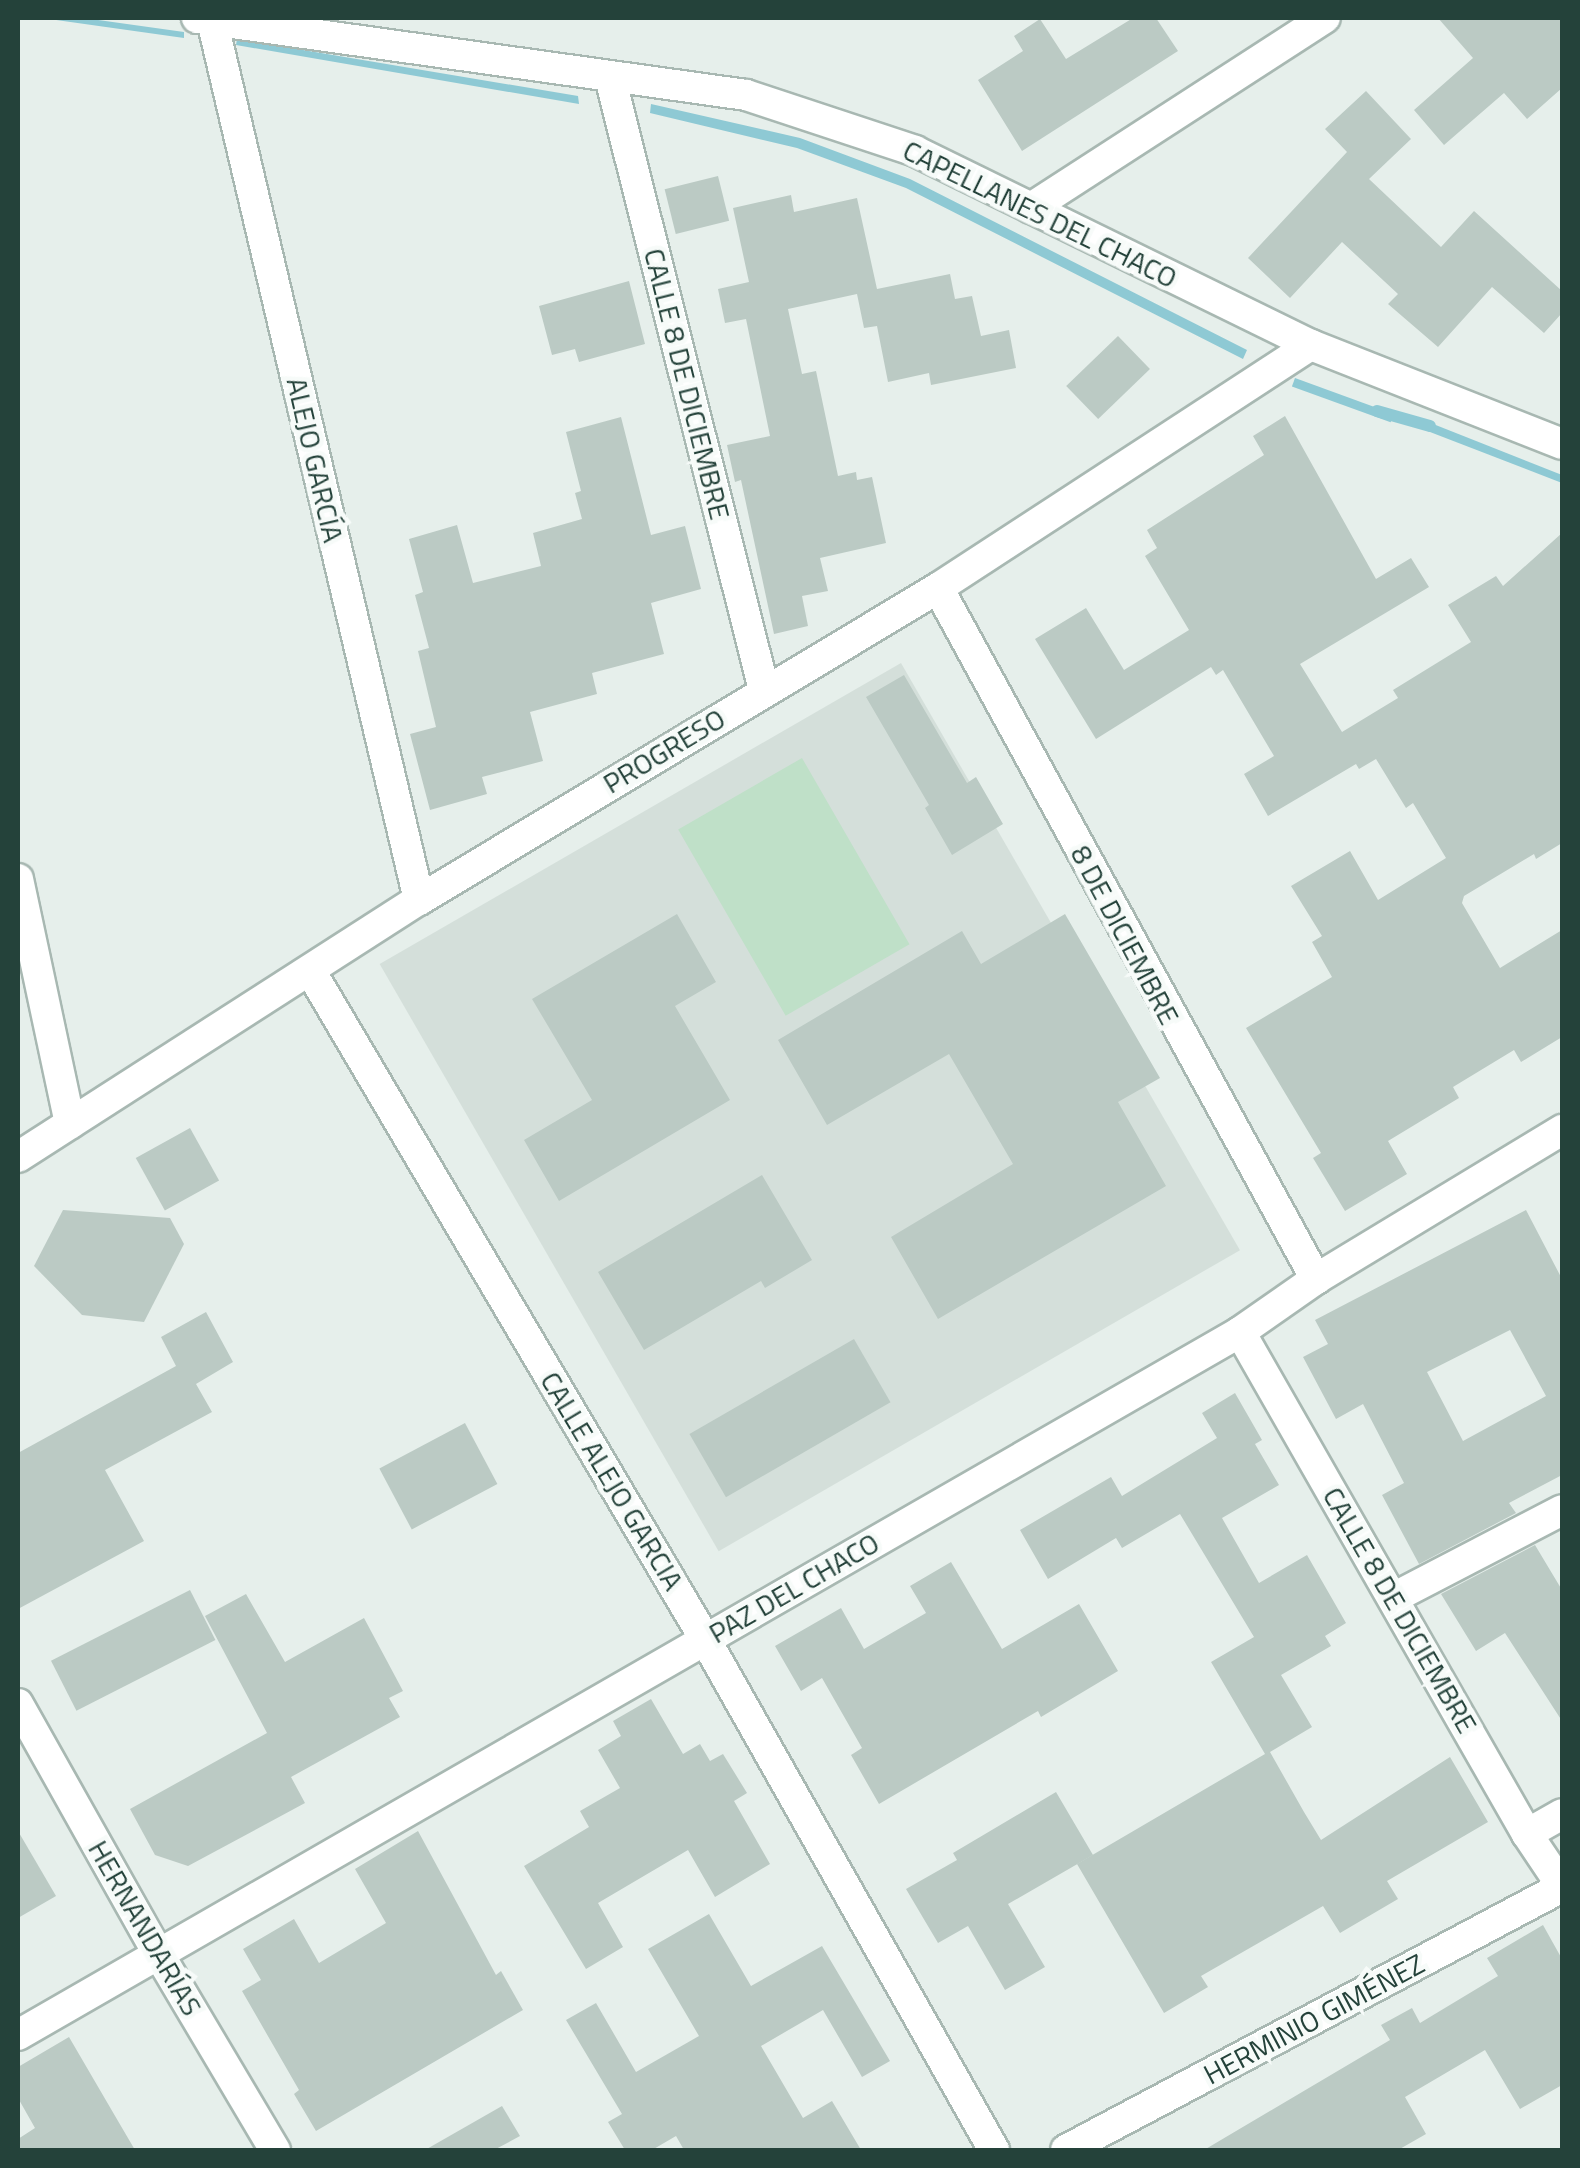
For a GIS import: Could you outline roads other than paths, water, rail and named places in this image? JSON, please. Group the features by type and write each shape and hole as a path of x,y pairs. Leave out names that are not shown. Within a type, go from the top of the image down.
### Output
{"street":[{"path":"1031,208 1325,18"},
{"name":"CAPELLANES DEL CHACO","path":"205,19 260,20 746,95 916,151 1311,345 1562,444"},
{"name":"ALEJO GARCÍA","path":"205,19 419,900"},
{"name":"CALLE 8 DE DICIEMBRE","path":"610,77 764,690"},
{"name":"PROGRESO","path":"18,1156 419,900 938,588 1311,345"},
{"name":"8 DE DICIEMBRE","path":"938,588 1316,1279"},
{"path":"18,878 70,1124"},
{"name":"CALLE ALEJO GARCIA","path":"311,972 705,1639 994,2150"},
{"name":"PAZ DEL CHACO","path":"18,2035 1240,1332 1316,1279 1562,1130"},
{"name":"CALLE 8 DE DICIEMBRE","path":"1240,1332 1395,1597 1527,1834 1562,1887"},
{"path":"1395,1597 1562,1510"},
{"name":"HERNANDARÍAS","path":"18,1704 274,2150"},
{"path":"1527,1834 1562,1814"},
{"name":"HERMINIO GIMÉNEZ","path":"1066,2150 1562,1887"}],"water":[{"path":"42,18 84,18 184,32 184,38"},
{"path":"237,39 578,96 579,104 236,45"},
{"path":"651,104 800,138 910,179 1247,350 1243,359 906,188 797,148 650,113"},
{"path":"1295,378 1394,414 1391,422 1292,386"},
{"path":"1418,418 1562,475 1562,483 1417,427"}],"waterway":[{"path":"1377,411 1430,426"}]}
